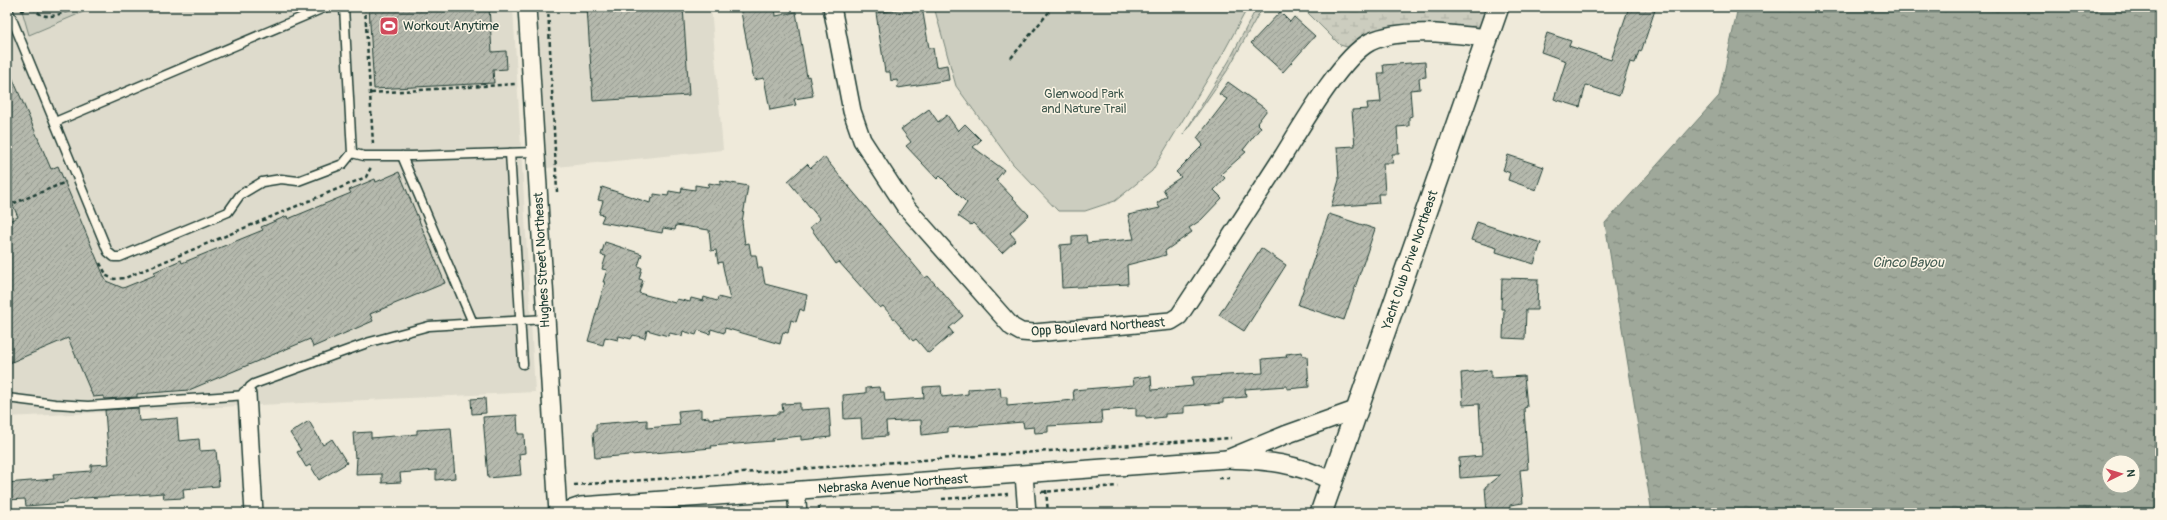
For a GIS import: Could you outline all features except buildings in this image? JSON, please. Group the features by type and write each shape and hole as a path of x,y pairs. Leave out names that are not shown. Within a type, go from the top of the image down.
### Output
{"street":[{"name":"Hughes Street Northeast","path":"527,7 559,513"},
{"name":"Opp Boulevard Northeast","path":"832,7 852,111 862,140 905,206 992,305 1012,327 1021,332 1034,333 1171,321 1179,316 1298,132 1331,83 1356,52 1371,42 1399,35 1455,34 1487,38"},
{"name":"Yacht Club Drive Northeast","path":"1321,513 1498,7"},
{"path":"247,395 254,513"},
{"name":"Nebraska Avenue Northeast","path":"1228,459 1299,430 1358,409"},
{"name":"Nebraska Avenue Northeast","path":"559,513 581,506 1228,459 1276,461 1306,469 1332,481"},
{"path":"1024,475 1027,513"},
{"path":"796,491 798,513"}],"lane":[{"path":"8,7 108,252 114,257 125,256 228,212 240,195 262,182 281,180 298,182 344,164 352,153 344,7"},
{"path":"55,122 326,7"},
{"path":"352,153 373,156 402,156 536,152"},
{"path":"510,153 523,364"},
{"path":"402,156 473,323"},
{"path":"7,398 55,404 88,406 247,395 250,387 254,384 370,342 429,326 546,319"}],"path":[{"path":"34,7 39,13 48,17 76,7"},
{"path":"99,260 107,276 114,279 125,278 366,178 370,172 373,156 371,92 365,7"},
{"path":"548,7 558,198"},
{"path":"1011,58 1053,7"},
{"path":"371,92 552,82"},
{"path":"63,174 69,189"},
{"path":"7,206 65,182"},
{"path":"574,485 1233,438"},
{"path":"573,477 574,492 581,506"}],"shaded area":[{"path":"7,7 513,7 535,392 7,417"},
{"path":"537,7 711,7 723,150 547,168"}],"green space":[{"path":"21,7 95,7 29,35"},
{"name":"Glenwood Park and Nature Trail","path":"934,7 1248,7 1221,57 1152,171 1115,201 1085,211 1058,211 1013,164 956,86"},
{"path":"1257,7 1266,7 1258,15 1227,71 1183,135 1229,61"},
{"path":"1302,7 1487,7 1480,28 1437,24 1393,27 1366,35 1347,47 1340,45"}],"water":[{"name":"Cinco Bayou","path":"1738,7 2160,7 2160,513 1652,513 1605,223 1719,96"}],"place":[{"name":"Workout Anytime","path":"389,26"}]}
